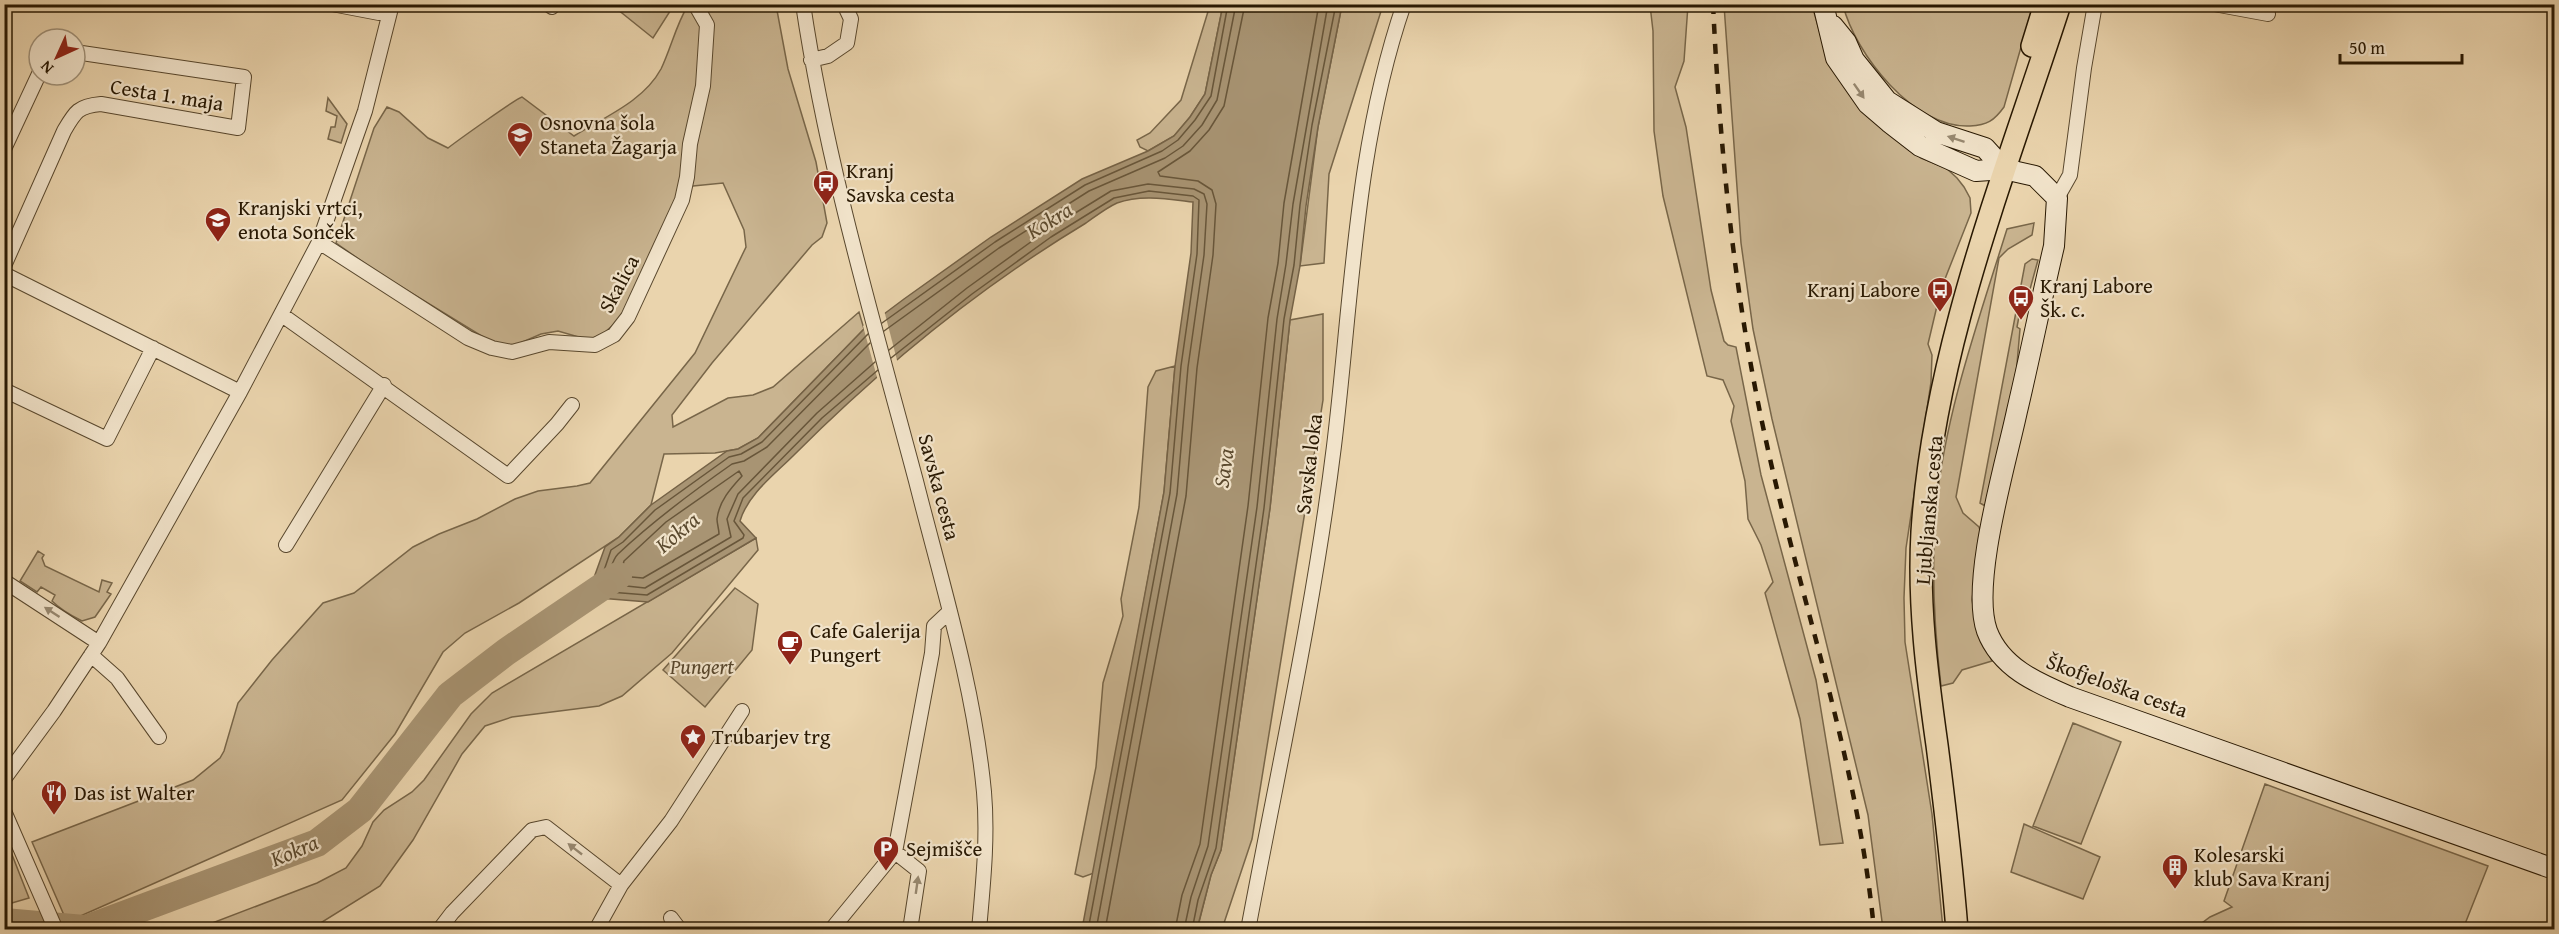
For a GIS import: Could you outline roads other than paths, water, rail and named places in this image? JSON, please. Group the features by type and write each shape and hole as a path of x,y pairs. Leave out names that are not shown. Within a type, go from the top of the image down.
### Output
{"main road":[{"name":"Ljubljanska cesta","path":"2004,169 2007,130 2044,4"},
{"name":"Ljubljanska cesta","path":"1957,930 1952,861 1922,619 1922,531 1943,377 2004,169 2023,120 2060,4"}],"street":[{"path":"332,4 379,13"},
{"path":"4,779 54,711 99,643 240,392 319,242 365,111 392,4"},
{"name":"Skalica","path":"319,242 468,338 492,348 512,352 549,342 595,345 614,335 628,317 682,200 690,144 703,86 707,26 695,4"},
{"name":"Savska cesta","path":"803,4 811,60 842,204 962,658 984,792 985,861 979,930"},
{"path":"811,60 828,56 847,42 851,19 844,4"},
{"name":"Savska loka","path":"1248,930 1318,561 1334,447 1369,142 1389,50 1404,4"},
{"path":"1826,12 1846,42 1854,60 1887,101 1936,132 1985,148 2004,169 2035,176 2048,186 2057,198 2070,175 2095,4"},
{"path":"2214,4 2268,14"},
{"name":"Cesta 1. maja","path":"4,266 64,131 74,114 86,105 102,104 238,128 244,77 87,53"},
{"path":"4,149 33,87"},
{"name":"Škofjeloška cesta","path":"2057,198 2054,246 1987,550 1983,609 1988,632 2001,653 2015,669 2032,682 2070,697 2554,869"},
{"path":"4,274 240,392"},
{"path":"282,315 384,385 507,476 572,405"},
{"path":"4,390 107,439 153,348"},
{"path":"286,545 384,385"},
{"path":"4,581 99,643"},
{"path":"831,930 895,852 930,664 934,626 950,611"},
{"path":"91,655 117,678 159,737"},
{"path":"596,930 621,885 671,821 742,711"},
{"path":"5,814 56,930"},
{"path":"439,930 452,913 532,830 546,827 621,885"},
{"path":"895,852 919,871 910,930"},
{"path":"671,918 680,930"}],"water":[{"name":"Sava","path":"1223,5 1342,5 1318,127 1306,206 1300,266 1290,320 1270,508 1221,850 1211,875 1197,929 1082,929 1164,492 1175,366 1191,253 1193,202 1145,198 1117,203 1008,274 933,330 861,391 762,485 749,502 740,521 756,538 648,602 587,597 605,547 619,537 651,505 727,451 738,449 758,438 864,329 991,237 1082,179 1148,151 1174,136 1205,94"}],"waterway":[{"name":"Kokra","path":"83,930 317,843 360,810 450,695 506,652 618,576"},
{"name":"Kokra","path":"4,922 84,929"}],"railway":[{"path":"1713,4 1724,167 1737,275 1754,383 1779,497 1842,743 1866,867 1874,930"}],"place":[{"name":"Osnovna šola Staneta Žagarja","path":"520,158"},
{"name":"Kranj Savska cesta","path":"826,206"},
{"name":"Kranjski vrtci, enota Sonček","path":"218,243"},
{"name":"Kranj Labore","path":"1940,313"},
{"name":"Kranj Labore Šk. c.","path":"2021,321"},
{"name":"Cafe Galerija Pungert","path":"790,666"},
{"name":"Trubarjev trg","path":"693,760"},
{"name":"Das ist Walter","path":"54,816"},
{"name":"Sejmišče","path":"886,872"},
{"name":"Kolesarski klub Sava Kranj","path":"2175,890"}],"park label":[{"name":"Pungert","path":"702,667"}]}
